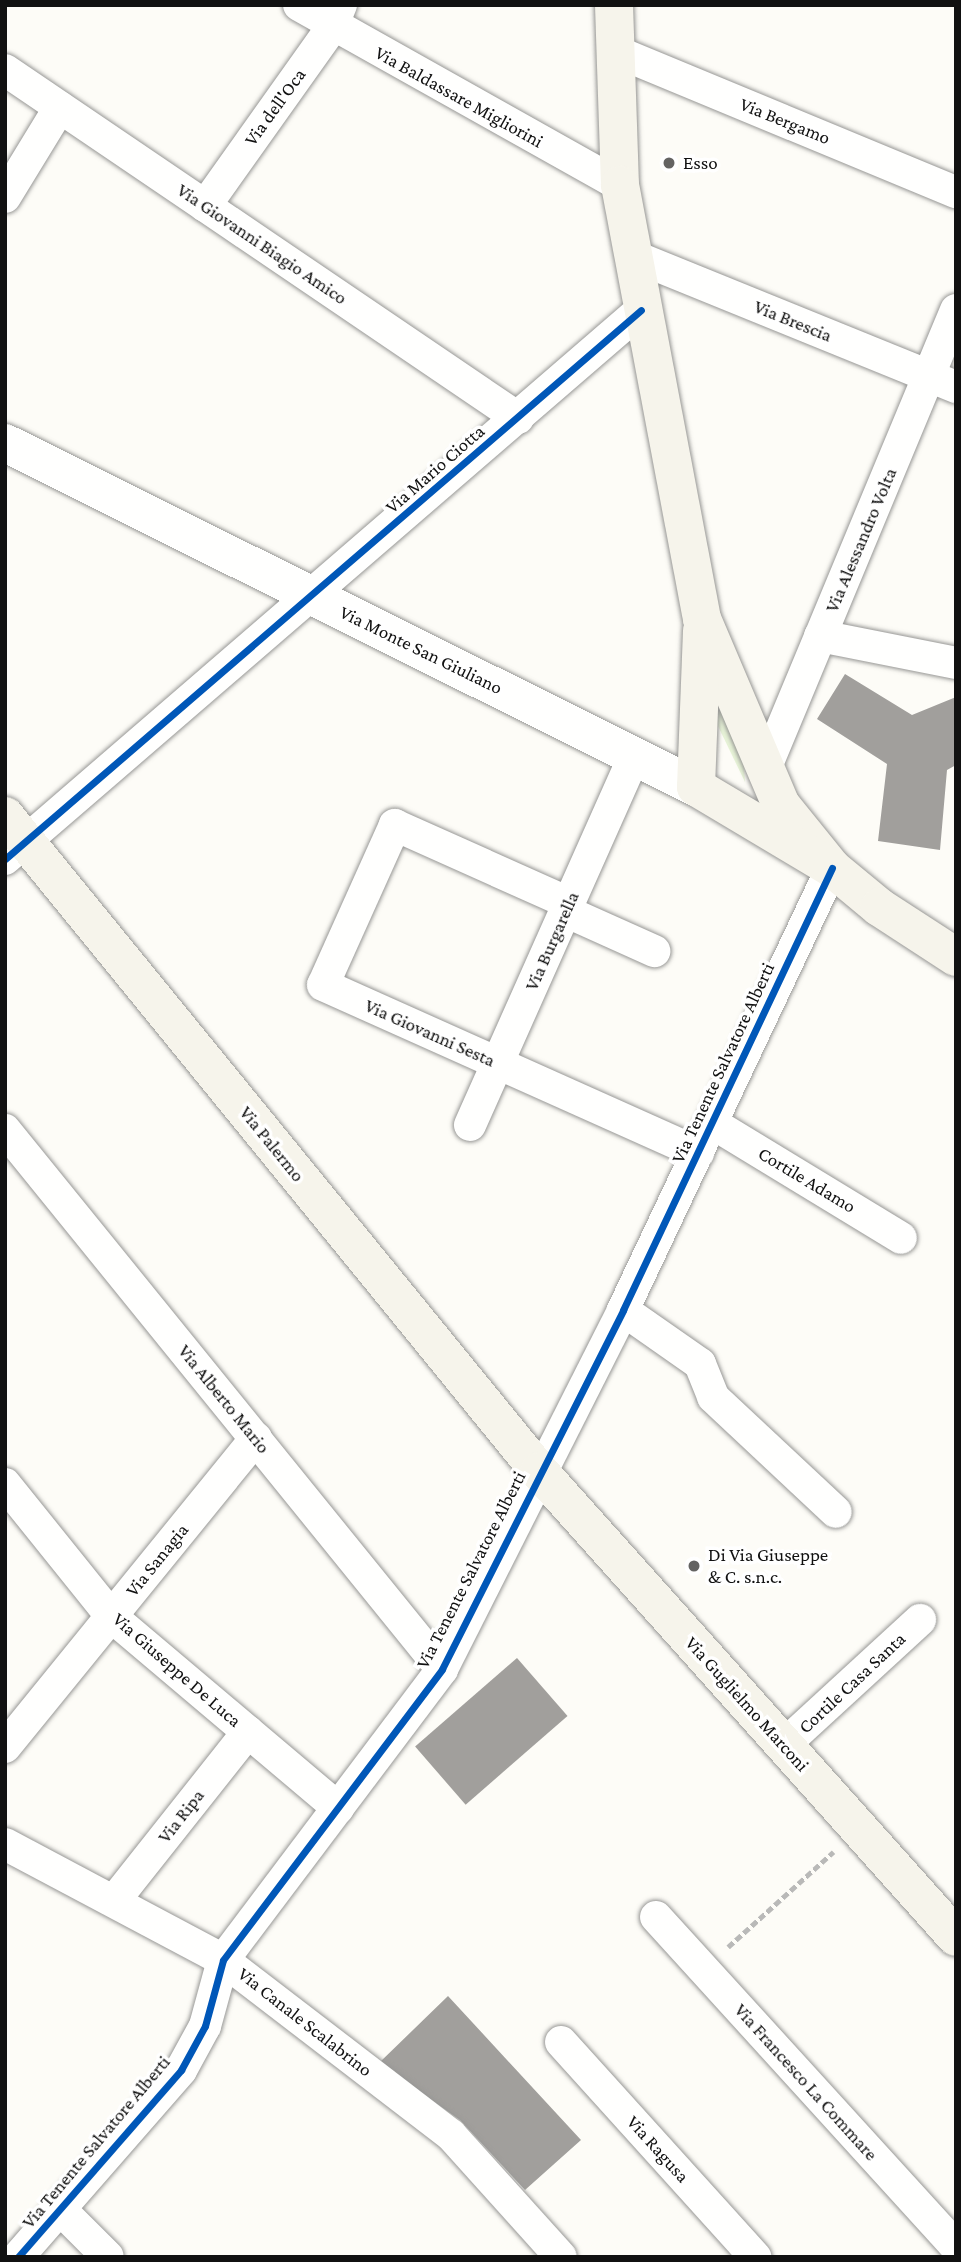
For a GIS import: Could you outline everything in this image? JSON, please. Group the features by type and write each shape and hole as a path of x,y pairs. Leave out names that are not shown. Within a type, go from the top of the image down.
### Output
{"main road":[{"path":"614,5 620,185 641,310 702,618 781,805 832,868 879,907 956,957"},
{"path":"696,787 702,618"},
{"name":"Via Monte San Giuliano","path":"696,787 832,868"},
{"name":"Via Palermo","path":"12,839 539,1471"},
{"name":"Via Guglielmo Marconi","path":"539,1471 956,1937"}],"street":[{"name":"Via Baldassare Migliorini","path":"299,5 337,16 620,185"},
{"name":"Via dell'Oca","path":"205,206 337,16"},
{"name":"Via Bergamo","path":"615,51 956,192"},
{"name":"Via Giovanni Biagio Amico","path":"5,70 518,418"},
{"path":"5,197 60,107"},
{"name":"Via Brescia","path":"631,255 942,381"},
{"name":"Via Mario Ciotta","path":"12,839 313,596 641,310"},
{"name":"Via Alessandro Volta","path":"765,769 821,636 942,381 956,310"},
{"name":"Via Monte San Giuliano","path":"5,443 696,787"},
{"path":"821,636 956,663"},
{"name":"Via Burgarella","path":"470,1125 635,757"},
{"name":"Via Giovanni Sesta","path":"567,907 395,825 323,985 698,1153"},
{"name":"Via Tenente Salvatore Alberti","path":"18,2257 181,2070 205,2026 223,1960 442,1669 539,1471 623,1310 832,868"},
{"path":"567,907 654,951"},
{"name":"Cortile Adamo","path":"712,1123 901,1238"},
{"name":"Via Alberto Mario","path":"5,1130 442,1669"},
{"path":"623,1310 700,1364 713,1396 835,1512"},
{"name":"Via Sanagia","path":"5,1747 256,1438"},
{"name":"Via Giuseppe De Luca","path":"5,1484 112,1617 338,1808"},
{"name":"Cortile Casa Santa","path":"784,1745 920,1620"},
{"name":"Via Ripa","path":"114,1901 248,1732"},
{"name":"Via Canale Scalabrino","path":"5,1844 223,1960 451,2135 561,2257"},
{"name":"Via Francesco La Commare","path":"656,1917 956,2247"},
{"name":"Via Ragusa","path":"561,2042 755,2257"},
{"path":"61,2210 108,2257"}],"path":[{"path":"704,1969 859,1829"}],"green space":[{"path":"719,700 743,750 745,782 717,724"}],"building":[{"path":"845,674 912,715 956,697 956,765 947,770 940,850 878,841 887,764 817,719"},
{"path":"517,1658 568,1716 466,1805 415,1747"},
{"path":"448,1996 581,2140 525,2190 460,2120 379,2063"}],"cycle path":[{"path":"5,859 641,310"},
{"path":"18,2257 181,2070 205,2026 223,1960 442,1669 623,1310 832,868"}],"place":[{"name":"Esso","path":"669,163"},
{"name":"Di Via Giuseppe & C. s.n.c.","path":"694,1566"}]}
